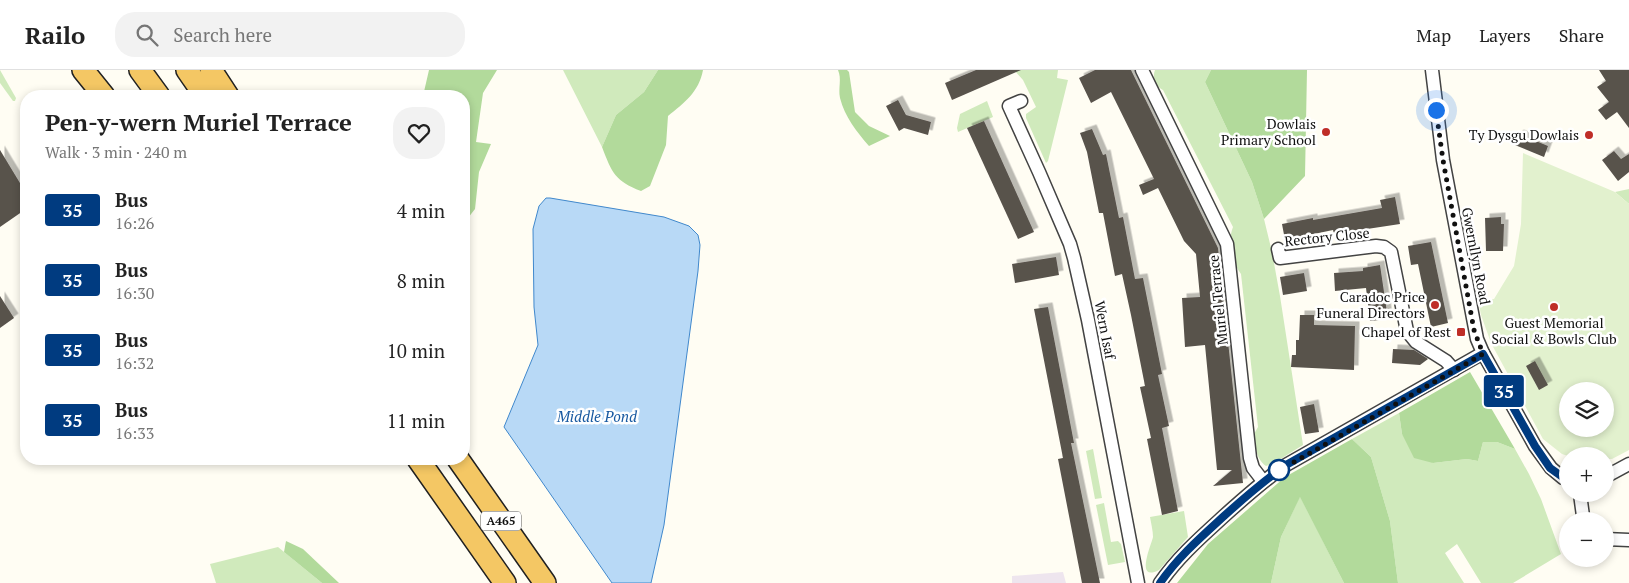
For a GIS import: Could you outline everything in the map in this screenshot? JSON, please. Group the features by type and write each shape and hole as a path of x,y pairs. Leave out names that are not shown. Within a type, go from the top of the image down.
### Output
{"highway":[{"path":"83,70 99,90"},
{"path":"140,70 155,90"},
{"path":"187,70 201,90"},
{"path":"211,70 224,90"},
{"name":"A465","path":"422,465 505,583"},
{"name":"A465","path":"462,465 545,583"}],"street":[{"name":"Muriel Terrace","path":"1142,70 1227,244 1250,458 1253,468 1264,481"},
{"name":"Gwernllyn Road","path":"1432,70 1443,160 1474,330 1483,354 1535,446 1550,468 1559,474"},
{"name":"Wern Isaf","path":"1021,101 1010,106 1058,214 1074,258 1088,320 1138,583"},
{"name":"Rectory Close","path":"1278,249 1280,258 1376,246 1384,247 1391,252 1407,331 1416,342 1446,361 1454,370"},
{"path":"1160,583 1170,568 1196,541 1264,481 1286,465 1483,354"},
{"path":"1614,473 1629,464"},
{"path":"1614,539 1629,540"}],"shaded area":[{"path":"1063,572 1066,583 1012,583 1012,576"}],"green space":[{"path":"0,70 16,98 15,101 13,101 0,83"},
{"path":"429,70 497,70 483,93 476,142 491,144 479,172 475,209 470,215 470,90 424,90"},
{"path":"563,70 658,70 644,92 616,115 602,147"},
{"path":"658,70 703,70 694,91 685,102 668,116 666,145 650,186 641,191 620,180 612,170 602,147 616,115 644,92"},
{"path":"838,70 847,70 849,72 855,112 869,126 890,136 869,146 851,124 840,98"},
{"path":"1014,70 1058,70 1057,78 1068,80 1046,163 1026,118 1026,114 1036,107 1023,80"},
{"path":"1155,70 1211,70 1205,82 1252,182 1264,219 1280,296 1303,445 1266,466 1258,456 1255,443 1254,434 1258,427 1241,274 1233,258 1230,239 1233,227 1163,90 1155,82"},
{"path":"1211,70 1307,70 1305,176 1264,219 1252,182 1205,82"},
{"path":"987,101 993,117 958,132 960,114"},
{"name":"Guest Memorial Social & Bowls Club","path":"1523,153 1615,192 1629,204 1629,450 1614,458 1614,447 1559,447 1559,452 1543,439 1491,343 1481,315 1478,299 1494,299 1514,266 1521,224"},
{"path":"1629,189 1629,204 1615,192"},
{"path":"1470,372 1515,449 1497,442 1483,442 1478,461 1467,459 1433,463 1414,458 1402,434 1399,413"},
{"path":"1399,413 1402,434 1433,463 1467,459 1478,461 1483,442 1497,442 1515,449 1541,499 1559,548 1559,555 1513,583 1481,583 1457,544 1445,553 1464,583 1398,583 1390,521 1371,457 1352,439"},
{"path":"1352,439 1371,457 1390,521 1398,583 1344,583 1300,497 1281,537 1271,583 1177,583 1208,544 1285,477"},
{"path":"1093,449 1102,498 1095,499 1086,451"},
{"path":"1300,496 1344,583 1271,583 1281,537"},
{"path":"1104,503 1111,542 1118,541 1121,544 1125,562 1108,565 1096,505"},
{"path":"1184,511 1188,537 1159,570 1152,573 1147,571 1146,561 1153,537 1150,517"},
{"path":"286,541 303,549 339,583 322,583 284,552"},
{"path":"278,547 322,583 216,583 210,564"}],"water":[{"name":"Middle Pond","path":"546,198 664,217 689,226 698,235 700,245 698,271 664,525 651,583 612,583 504,427 538,345 534,307 533,229 539,206"}],"building":[{"path":"976,70 1021,70 952,100 945,83"},
{"path":"1095,70 1131,70 1218,248 1224,304 1217,305 1217,312 1225,313 1243,483 1213,486 1232,470 1217,470 1205,345 1185,347 1182,298 1200,297 1196,254 1184,241 1158,188 1143,195 1139,185 1154,179 1111,92 1091,103 1079,78"},
{"path":"1599,70 1629,70 1629,128 1617,112 1606,120 1598,110 1609,102 1597,87 1606,81"},
{"path":"898,100 906,115 931,122 928,135 904,128 899,131 886,106"},
{"path":"984,121 1034,232 1018,239 967,128"},
{"path":"1092,129 1103,155 1106,154 1119,218 1123,217 1135,279 1143,278 1162,374 1158,375 1169,426 1162,428 1178,511 1162,515 1147,439 1151,438 1140,387 1145,386 1131,315 1122,274 1115,276 1103,213 1099,213 1087,152 1080,133"},
{"path":"1519,134 1548,146 1544,157 1515,145"},
{"path":"0,150 20,183 20,213 0,227"},
{"path":"1614,151 1621,159 1629,154 1629,172 1618,181 1602,160"},
{"path":"1395,197 1400,224 1334,234 1333,230 1285,240 1282,224 1382,208 1380,200"},
{"path":"1501,217 1501,224 1504,224 1503,251 1486,251 1485,218"},
{"path":"1431,242 1448,323 1431,327 1418,264 1411,265 1408,246"},
{"path":"1056,257 1059,275 1015,283 1012,264"},
{"path":"1380,265 1388,319 1370,321 1366,288 1335,291 1334,273 1363,271 1363,268"},
{"path":"1304,273 1307,291 1283,295 1280,277"},
{"path":"0,296 14,318 0,328"},
{"path":"1048,307 1074,443 1071,443 1100,583 1082,583 1058,459 1063,458 1034,309"},
{"path":"1300,315 1314,315 1314,325 1355,326 1354,370 1291,367 1292,355 1296,355 1296,340 1299,340"},
{"path":"1393,349 1414,350 1428,359 1420,365 1392,363"},
{"path":"1535,361 1548,385 1539,390 1526,366"},
{"path":"1314,404 1319,432 1305,434 1300,407"}],"bus line":[{"name":"35","path":"1160,583 1170,568 1196,541 1264,481 1286,465 1483,354 1535,446 1550,468 1559,474"}],"place":[{"name":"Dowlais Primary School","path":"1326,132"},
{"name":"Ty Dysgu Dowlais","path":"1589,135"},
{"name":"Caradoc Price Funeral Directors","path":"1435,305"},
{"name":"Guest Memorial Social & Bowls Club","path":"1554,307"},
{"name":"Chapel of Rest","path":"1461,332"}],"route":[{"path":"1279,470 1275,473 1483,354 1474,330 1443,160 1436,110"}]}
